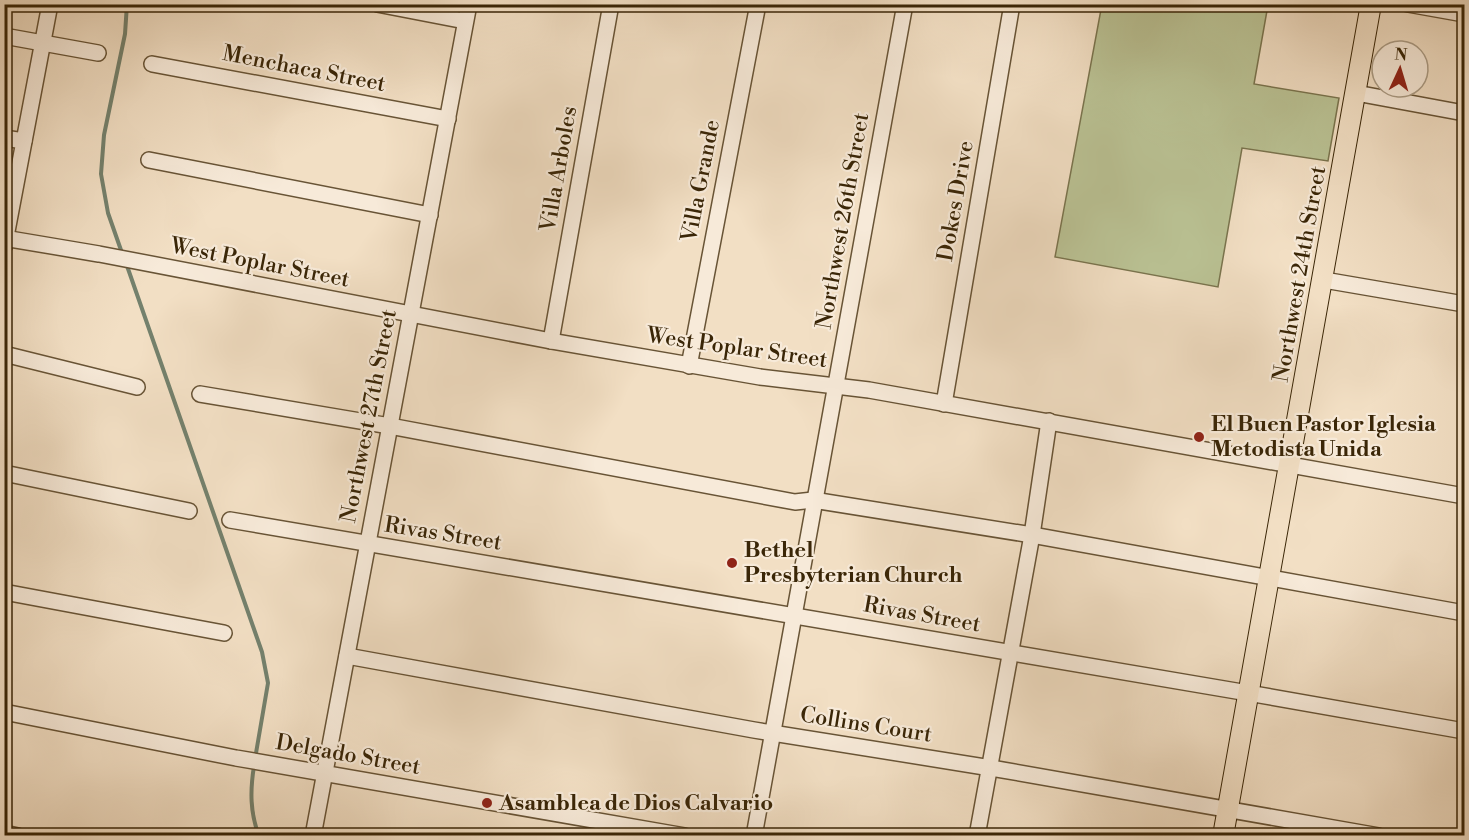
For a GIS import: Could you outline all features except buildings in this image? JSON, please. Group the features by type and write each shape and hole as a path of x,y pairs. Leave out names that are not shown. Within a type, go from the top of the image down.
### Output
{"main road":[{"name":"Northwest 24th Street","path":"1223,836 1371,4"}],"street":[{"path":"5,241 50,4"},
{"path":"377,4 465,21"},
{"name":"Northwest 27th Street","path":"313,836 469,4"},
{"name":"Villa Arboles","path":"551,341 611,4"},
{"name":"Villa Grande","path":"689,366 758,4"},
{"name":"Northwest 26th Street","path":"754,836 813,500 836,386 905,4"},
{"name":"Dokes Drive","path":"944,404 1012,4"},
{"path":"1408,4 1464,14"},
{"path":"4,36 98,53"},
{"name":"Menchaca Street","path":"152,64 448,119"},
{"path":"1356,93 1464,113"},
{"path":"4,138 24,141"},
{"path":"148,160 430,215"},
{"name":"West Poplar Street","path":"5,241 99,254 689,366 870,390 1464,495"},
{"path":"1323,280 1464,304"},
{"path":"4,354 137,387"},
{"path":"200,394 390,426 795,502 813,500 1032,535 1464,613"},
{"path":"977,836 1032,535 1049,421"},
{"path":"4,473 189,511"},
{"name":"Rivas Street","path":"230,520 1464,731"},
{"path":"4,592 224,633"},
{"name":"Collins Court","path":"346,656 754,730 991,768 1379,836"},
{"name":"Delgado Street","path":"4,712 236,758 685,836"},
{"path":"4,833 18,836"}],"green space":[{"path":"1102,4 1268,5 1254,84 1339,98 1328,161 1242,148 1218,287 1055,257"}],"waterway":[{"path":"122,253 108,213 101,174 104,135 125,34 127,4"},
{"path":"126,263 262,652 268,683 255,759"},
{"path":"254,766 252,801 259,836"}],"place":[{"name":"El Buen Pastor Iglesia Metodista Unida","path":"1199,437"},
{"name":"Bethel Presbyterian Church","path":"732,563"},
{"name":"Asamblea de Dios Calvario","path":"487,803"}]}
